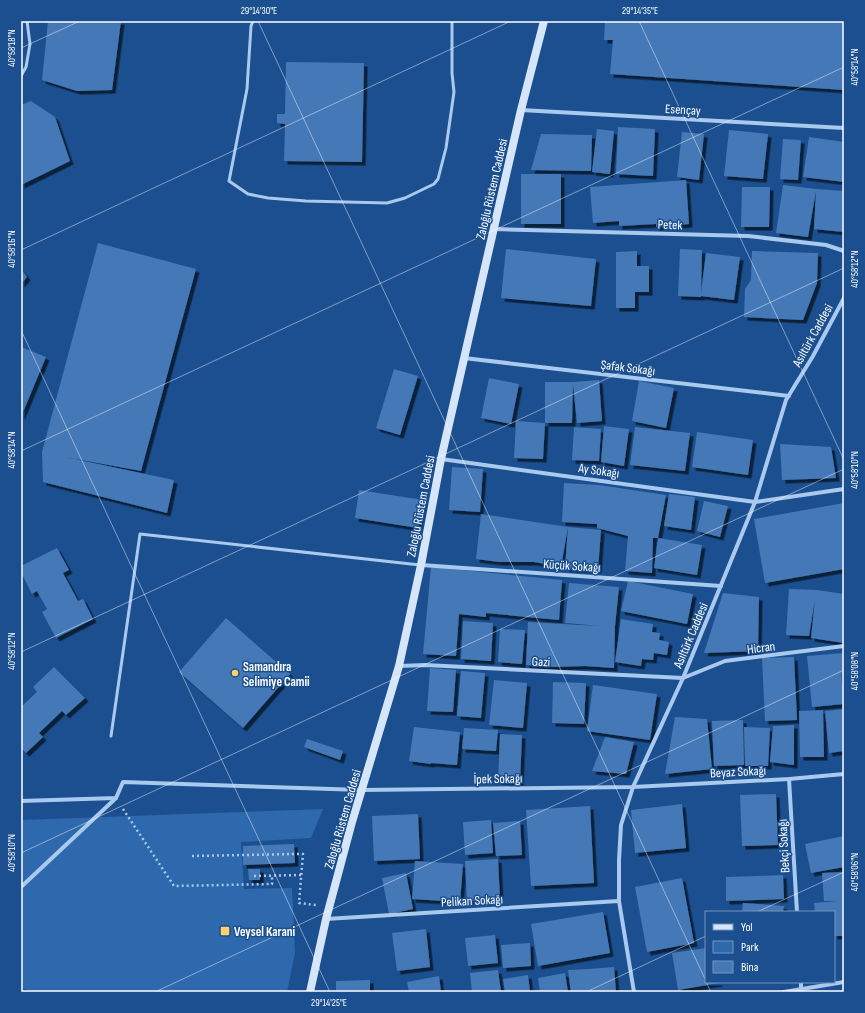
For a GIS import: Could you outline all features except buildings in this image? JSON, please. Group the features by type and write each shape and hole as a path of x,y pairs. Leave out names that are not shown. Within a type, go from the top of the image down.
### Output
{"street":[{"name":"Zaloğlu Rüstem Caddesi","path":"310,992 326,919 352,822 399,666 421,565 441,459 521,110 544,21"},
{"name":"Esençay","path":"521,110 844,128"},
{"name":"Petek","path":"494,229 748,236 826,245 844,251"},
{"name":"Asıltürk Caddesi","path":"634,992 619,901 621,825 633,787 683,678 755,502 786,400 813,356 844,298"},
{"name":"Şafak Sokağı","path":"464,358 789,396"},
{"name":"Ay Sokağı","path":"441,459 755,502 844,489"},
{"name":"Küçük Sokağı","path":"421,565 721,586"},
{"name":"Hicran","path":"683,678 725,661 844,646"},
{"name":"Gazi","path":"399,666 425,665 683,678"},
{"name":"Beyaz Sokağı","path":"633,787 789,779 844,774"},
{"name":"Bekçi Sokağı","path":"789,779 796,911"},
{"name":"İpek Sokağı","path":"116,798 123,782 362,790 633,787"},
{"path":"21,802 116,798"},
{"path":"21,886 116,798"},
{"name":"Pelikan Sokağı","path":"326,919 619,901"},
{"path":"784,992 844,982"},
{"path":"801,983 801,989"}],"lane":[{"path":"21,76 26,67 30,44 27,21"},
{"path":"253,21 251,26 247,89 229,181 248,194 268,198 306,201 387,203 405,198 427,188 434,184 438,179 446,148 454,92 452,73 452,21"},
{"path":"111,736 140,534 421,565"}],"path":[{"path":"116,798 174,886 272,884 272,876"},
{"path":"192,856 303,854 299,903 330,906"},
{"path":"254,876 301,875"}],"green space":[{"path":"323,809 311,838 241,842 244,889 292,888 295,953 287,992 35,992 21,988 21,820"}],"place":[{"name":"Samandıra Selimiye Camii","path":"235,673"},
{"name":"Veysel Karani","path":"225,931"}]}
